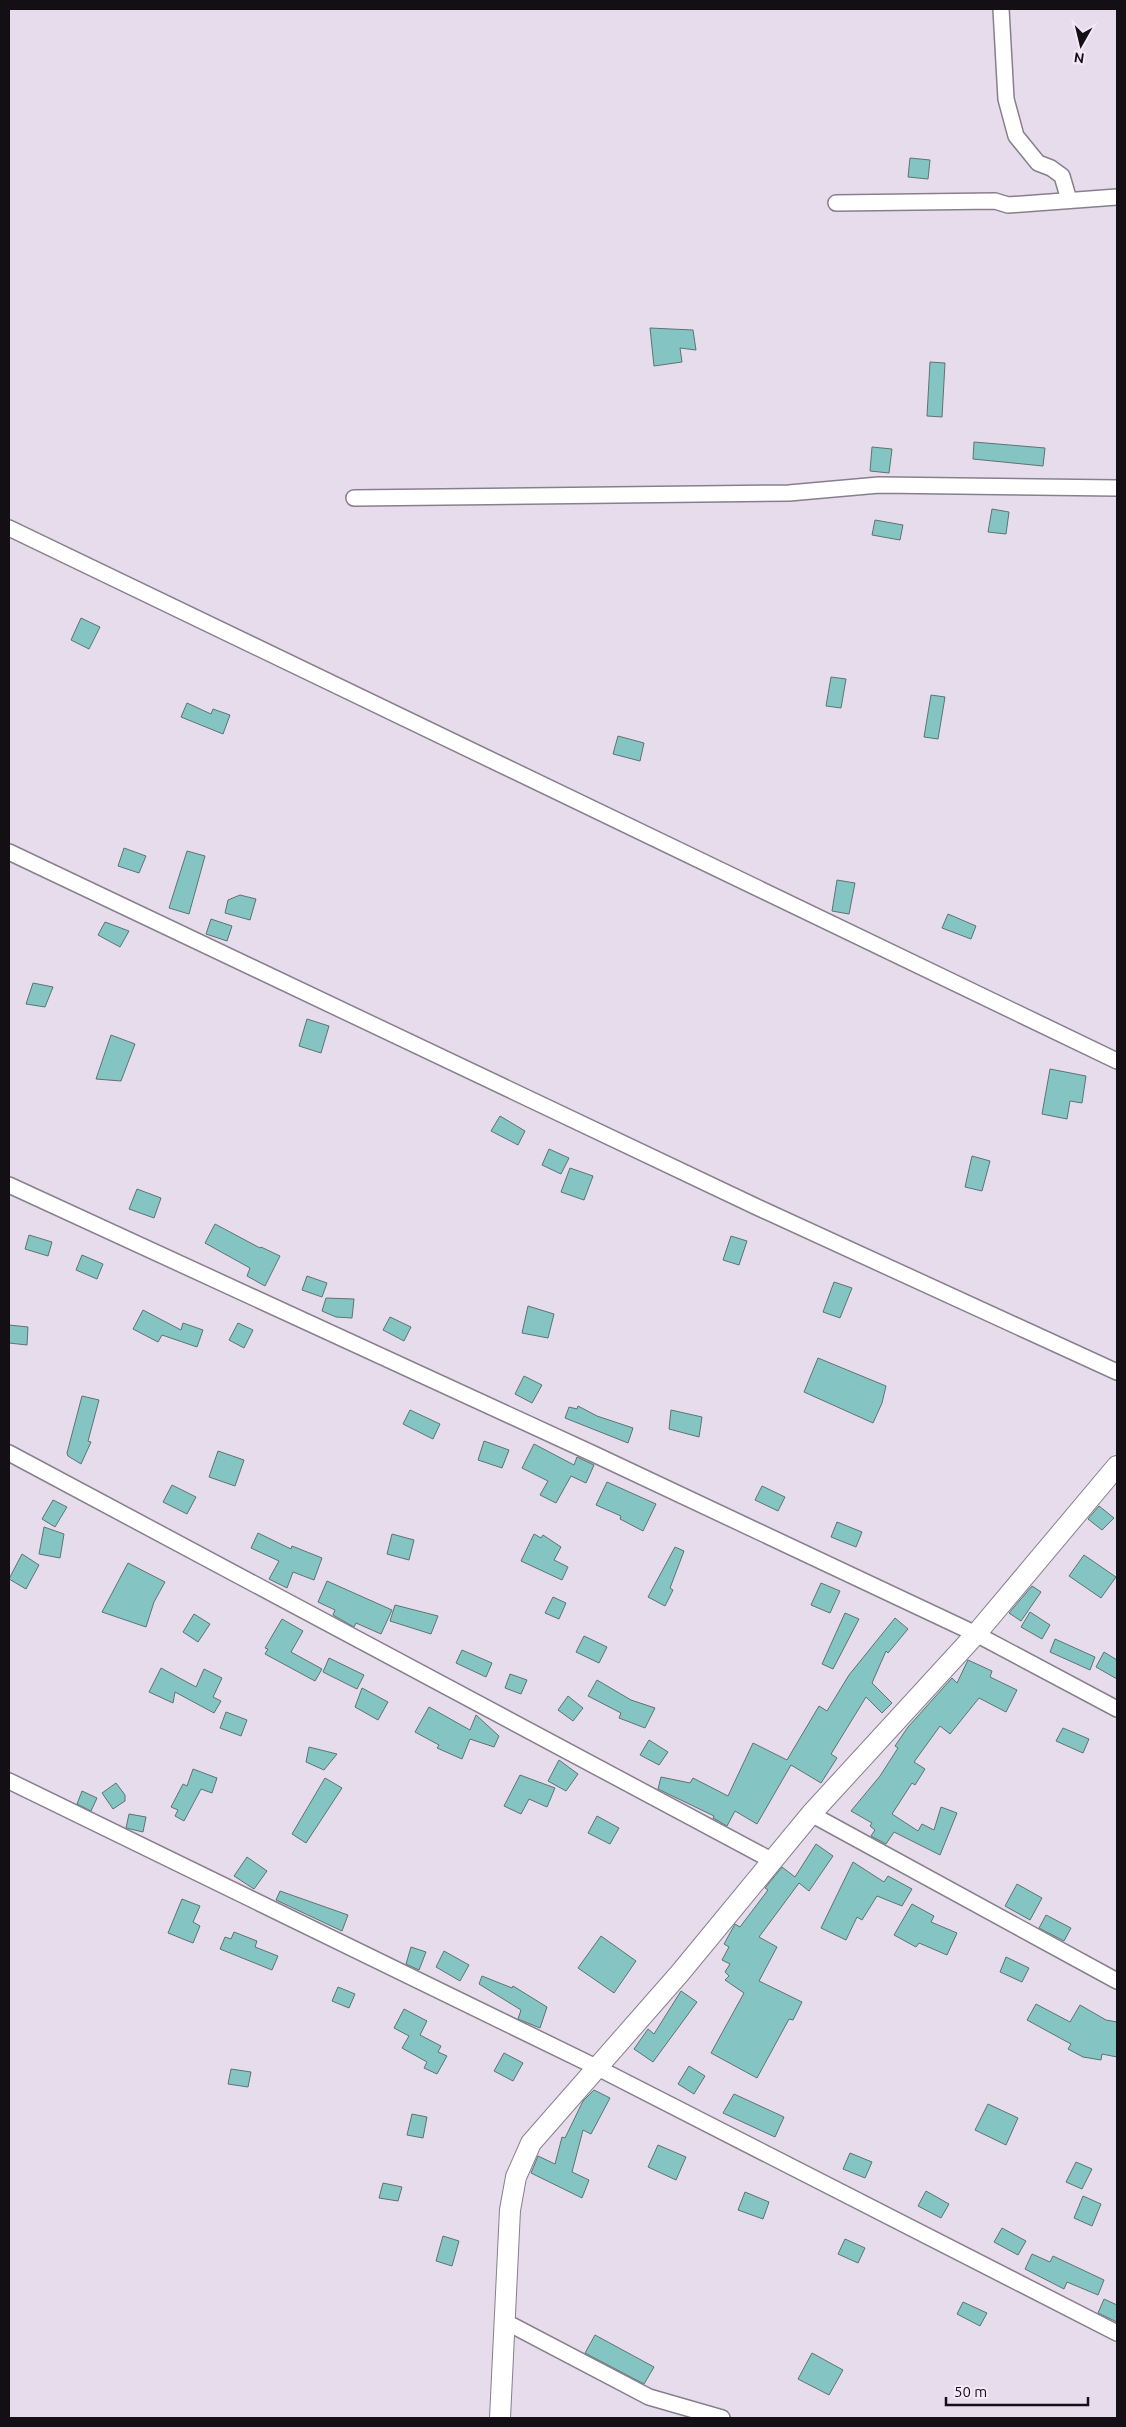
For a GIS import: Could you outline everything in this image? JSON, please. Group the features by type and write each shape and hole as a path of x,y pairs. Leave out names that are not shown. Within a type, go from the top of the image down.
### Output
{"street":[{"path":"1001,9 1006,99 1016,136 1038,163 1051,168 1062,176 1069,200"},
{"path":"836,203 995,201 1008,205 1117,198"},
{"path":"354,498 788,494 879,485 1117,488"},
{"path":"9,528 1117,1061"},
{"path":"9,852 759,1208 1117,1372"},
{"path":"9,1185 598,1456 976,1634 1117,1709"},
{"path":"9,1453 773,1861"},
{"path":"500,2418 510,2210 516,2177 531,2144 596,2067 680,1973 811,1814 976,1634 1117,1466"},
{"path":"9,1781 596,2067 1117,2333"},
{"path":"811,1814 1117,1981"},
{"path":"504,2321 649,2397 722,2418"}],"building":[{"path":"910,158 930,160 928,179 908,177"},
{"path":"650,328 693,330 696,350 680,348 682,362 654,366"},
{"path":"930,362 945,363 942,417 927,416"},
{"path":"974,442 1045,448 1043,466 973,459"},
{"path":"872,447 892,449 889,473 870,471"},
{"path":"992,509 1009,512 1006,534 988,532"},
{"path":"875,520 903,525 900,540 872,535"},
{"path":"81,618 100,627 89,649 71,640"},
{"path":"831,677 846,679 841,708 826,706"},
{"path":"931,695 945,697 938,739 924,737"},
{"path":"187,703 211,714 213,709 230,715 223,734 181,717"},
{"path":"618,736 644,743 640,761 613,754"},
{"path":"124,848 146,856 139,873 118,866"},
{"path":"187,851 205,856 189,914 169,908"},
{"path":"837,880 855,883 849,914 832,911"},
{"path":"240,895 256,899 250,920 225,913 228,900"},
{"path":"948,914 976,926 971,939 942,928"},
{"path":"211,919 232,926 227,941 206,934"},
{"path":"105,922 129,931 120,947 98,935"},
{"path":"33,983 53,987 45,1007 26,1004"},
{"path":"307,1019 329,1026 321,1053 299,1046"},
{"path":"111,1035 135,1044 121,1081 96,1079"},
{"path":"1050,1069 1086,1076 1082,1103 1070,1101 1067,1119 1042,1114"},
{"path":"500,1116 525,1131 518,1145 491,1131"},
{"path":"549,1149 569,1158 561,1174 542,1165"},
{"path":"972,1156 990,1161 982,1191 965,1187"},
{"path":"570,1168 593,1176 584,1200 561,1192"},
{"path":"137,1189 161,1198 154,1218 129,1209"},
{"path":"215,1224 260,1248 280,1256 265,1286 247,1276 250,1268 205,1243"},
{"path":"29,1235 52,1242 48,1256 25,1249"},
{"path":"731,1236 747,1241 739,1265 723,1260"},
{"path":"82,1255 103,1264 97,1279 76,1270"},
{"path":"307,1276 327,1283 322,1297 302,1290"},
{"path":"834,1282 852,1288 840,1318 823,1312"},
{"path":"326,1298 354,1299 352,1318 336,1317 322,1311"},
{"path":"528,1306 554,1314 548,1338 522,1333"},
{"path":"143,1310 181,1330 183,1323 203,1330 197,1347 162,1335 158,1342 133,1329"},
{"path":"390,1317 411,1327 404,1341 383,1330"},
{"path":"238,1323 253,1330 244,1348 229,1340"},
{"path":"9,1325 28,1327 27,1345 9,1343"},
{"path":"818,1358 886,1386 882,1403 873,1423 804,1392"},
{"path":"524,1376 542,1385 532,1403 515,1394"},
{"path":"82,1396 99,1400 88,1441 91,1442 81,1464 68,1456 67,1453"},
{"path":"578,1406 597,1416 633,1428 628,1443 565,1418 569,1407 577,1409"},
{"path":"410,1410 440,1424 433,1439 403,1424"},
{"path":"671,1410 702,1417 699,1437 669,1429"},
{"path":"484,1441 509,1450 502,1468 478,1460"},
{"path":"534,1444 574,1465 577,1457 594,1465 586,1483 571,1476 556,1503 540,1495 548,1481 522,1468"},
{"path":"218,1451 244,1460 235,1486 209,1477"},
{"path":"607,1482 656,1504 643,1531 620,1519 621,1516 596,1505"},
{"path":"172,1485 196,1497 187,1514 163,1502"},
{"path":"762,1486 785,1497 778,1511 755,1500"},
{"path":"53,1500 67,1507 55,1527 42,1519"},
{"path":"1099,1506 1114,1518 1102,1530 1088,1519"},
{"path":"837,1522 862,1532 856,1547 831,1537"},
{"path":"44,1527 64,1534 60,1558 39,1554"},
{"path":"258,1533 291,1549 292,1546 322,1558 314,1580 293,1572 287,1588 269,1579 279,1561 251,1548"},
{"path":"392,1534 414,1540 409,1560 387,1554"},
{"path":"534,1534 541,1538 543,1535 561,1547 554,1560 568,1567 562,1580 521,1561"},
{"path":"675,1547 684,1551 670,1588 673,1590 665,1606 648,1597"},
{"path":"22,1554 39,1565 26,1589 9,1579"},
{"path":"1084,1555 1116,1577 1101,1598 1069,1576"},
{"path":"128,1563 165,1582 154,1602 146,1627 102,1612"},
{"path":"327,1581 392,1610 381,1634 356,1623 354,1627 333,1615 335,1610 318,1602"},
{"path":"821,1583 840,1591 830,1613 811,1605"},
{"path":"1032,1586 1041,1592 1021,1621 1009,1613"},
{"path":"553,1597 566,1603 559,1619 545,1613"},
{"path":"395,1605 438,1616 431,1634 390,1621"},
{"path":"1030,1612 1050,1625 1042,1639 1021,1627"},
{"path":"845,1613 859,1619 833,1669 822,1664"},
{"path":"194,1614 210,1624 198,1642 183,1632"},
{"path":"895,1618 908,1629 888,1653 886,1651 872,1683 892,1703 882,1713 866,1697 831,1754 837,1758 821,1783 791,1765 757,1824 735,1811 727,1826 713,1818 714,1816 658,1789 661,1777 690,1783 693,1778 728,1796 753,1743 787,1760 819,1706 827,1711 849,1675"},
{"path":"282,1619 303,1631 291,1652 322,1669 315,1681 265,1654 268,1649 265,1648"},
{"path":"584,1636 607,1647 599,1663 576,1652"},
{"path":"1055,1639 1095,1657 1090,1670 1050,1652"},
{"path":"462,1650 492,1663 486,1677 456,1663"},
{"path":"1104,1652 1117,1660 1117,1679 1096,1667"},
{"path":"329,1658 364,1675 357,1689 323,1672"},
{"path":"968,1660 992,1671 990,1677 1017,1690 1006,1712 979,1698 950,1734 940,1726 914,1762 925,1769 915,1785 912,1783 892,1814 918,1831 922,1824 934,1830 941,1807 957,1813 940,1855 894,1832 886,1844 871,1836 875,1830 870,1826 872,1823 851,1811 880,1776 898,1748 895,1746 908,1727 952,1678 957,1683"},
{"path":"161,1668 196,1687 204,1669 222,1678 213,1697 221,1701 214,1713 175,1692 173,1703 149,1692"},
{"path":"510,1674 527,1680 521,1694 505,1688"},
{"path":"597,1680 631,1700 655,1708 645,1728 619,1718 621,1713 588,1696"},
{"path":"362,1688 388,1702 378,1720 355,1707"},
{"path":"568,1696 583,1708 573,1721 558,1710"},
{"path":"429,1707 470,1730 476,1715 499,1736 494,1747 470,1739 462,1759 437,1748 439,1745 415,1732"},
{"path":"226,1712 247,1720 241,1736 220,1728"},
{"path":"1063,1728 1089,1739 1083,1753 1056,1741"},
{"path":"649,1740 668,1752 659,1765 640,1755"},
{"path":"309,1747 337,1754 324,1770 306,1762"},
{"path":"559,1760 578,1774 566,1791 548,1781"},
{"path":"193,1769 217,1778 212,1793 201,1789 184,1821 175,1816 178,1810 171,1807 183,1784 187,1786"},
{"path":"520,1775 555,1788 547,1807 529,1799 521,1814 504,1806"},
{"path":"325,1778 342,1788 306,1843 292,1834"},
{"path":"116,1783 125,1795 125,1801 113,1809 102,1793"},
{"path":"82,1791 97,1798 91,1811 77,1804"},
{"path":"129,1814 146,1817 143,1832 126,1828"},
{"path":"597,1816 619,1828 610,1844 588,1833"},
{"path":"816,1844 833,1856 809,1891 799,1883 759,1937 777,1947 759,1981 802,2002 793,2020 789,2019 757,2078 711,2053 744,1993 725,1980 729,1976 725,1972 730,1964 722,1960 729,1947 724,1944 735,1924 740,1927 768,1890 765,1888 782,1867 795,1877"},
{"path":"247,1857 267,1871 254,1889 234,1876"},
{"path":"853,1862 884,1882 888,1876 912,1889 902,1906 877,1896 862,1920 857,1917 846,1940 821,1928"},
{"path":"1017,1884 1042,1898 1030,1920 1005,1906"},
{"path":"280,1891 348,1915 342,1931 276,1900"},
{"path":"182,1899 200,1906 193,1922 200,1926 193,1943 168,1933"},
{"path":"912,1904 934,1916 931,1922 957,1933 947,1955 919,1943 916,1947 894,1935"},
{"path":"1046,1915 1071,1928 1064,1941 1039,1928"},
{"path":"234,1932 257,1941 255,1947 278,1956 272,1970 220,1949 225,1937 231,1939"},
{"path":"601,1936 636,1961 614,1993 578,1968"},
{"path":"411,1947 426,1952 419,1970 406,1964"},
{"path":"444,1951 469,1965 460,1981 436,1967"},
{"path":"1006,1957 1029,1968 1022,1982 1000,1972"},
{"path":"482,1976 512,1988 513,1986 547,2007 540,2028 518,2019 521,2010 479,1984"},
{"path":"338,1987 355,1994 349,2008 332,2001"},
{"path":"681,1991 697,2002 653,2062 634,2049 648,2029 654,2034"},
{"path":"1036,2004 1070,2022 1080,2005 1106,2020 1117,2022 1117,2057 1102,2054 1101,2060 1083,2057 1068,2049 1071,2044 1027,2020"},
{"path":"404,2009 427,2021 420,2035 441,2046 438,2052 447,2056 437,2074 424,2068 427,2062 402,2048 409,2036 394,2028"},
{"path":"504,2053 523,2063 513,2081 494,2071"},
{"path":"689,2066 705,2076 694,2094 678,2084"},
{"path":"231,2069 251,2072 248,2087 228,2084"},
{"path":"594,2090 610,2098 591,2134 583,2130 572,2172 589,2180 582,2198 531,2173 538,2156 555,2164 562,2137 565,2138 583,2101"},
{"path":"734,2094 784,2117 775,2137 723,2113"},
{"path":"988,2104 1018,2118 1006,2145 975,2130"},
{"path":"412,2114 427,2117 423,2138 407,2135"},
{"path":"658,2145 686,2157 676,2180 648,2167"},
{"path":"850,2153 872,2162 865,2178 843,2169"},
{"path":"1076,2162 1092,2169 1082,2189 1066,2182"},
{"path":"383,2183 402,2187 398,2201 379,2198"},
{"path":"926,2191 949,2204 941,2218 918,2206"},
{"path":"745,2192 769,2202 763,2219 738,2210"},
{"path":"1083,2196 1101,2204 1092,2226 1074,2218"},
{"path":"1002,2228 1026,2241 1018,2255 994,2242"},
{"path":"443,2236 459,2241 452,2266 436,2261"},
{"path":"845,2239 865,2248 858,2263 838,2254"},
{"path":"1032,2254 1050,2262 1053,2256 1104,2280 1098,2295 1067,2282 1064,2289 1025,2269"},
{"path":"1104,2299 1117,2305 1117,2322 1098,2313"},
{"path":"963,2302 987,2313 980,2326 957,2314"},
{"path":"595,2335 654,2367 644,2384 585,2353"},
{"path":"812,2353 843,2370 829,2395 798,2379"}]}
